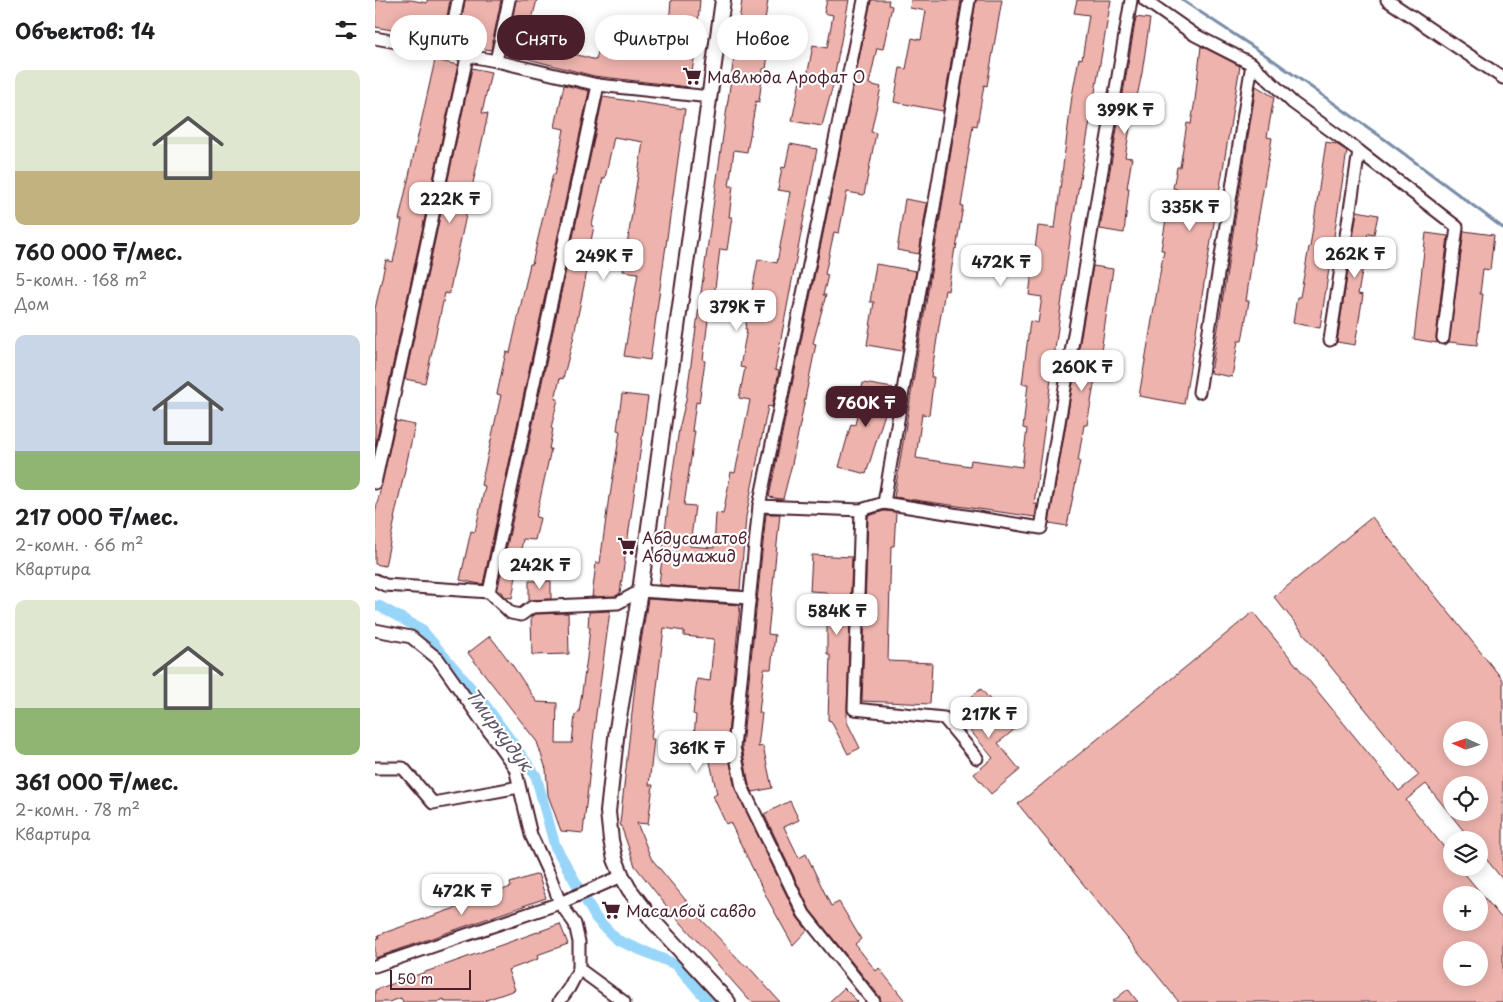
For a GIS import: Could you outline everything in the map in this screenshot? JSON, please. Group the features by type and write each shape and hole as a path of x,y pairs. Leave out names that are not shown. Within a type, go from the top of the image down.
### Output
{"main road":[{"path":"723,0 639,591 617,728 608,812 611,840 622,876 629,889 654,922 728,1002"}],"street":[{"path":"456,15 459,0"},
{"path":"497,61 509,0"},
{"path":"864,0 759,506 734,747 742,787 803,914 874,1002"},
{"path":"884,503 969,0"},
{"path":"759,506 861,510 884,503 1041,528 1131,0"},
{"path":"1145,0 1195,35 1252,64 1293,102 1457,227 1443,338"},
{"path":"1387,0 1503,78"},
{"path":"375,38 390,41"},
{"path":"375,483 466,60"},
{"path":"487,60 598,85 709,97"},
{"path":"1199,392 1252,64"},
{"path":"489,592 598,85"},
{"path":"1330,340 1359,151"},
{"path":"861,510 855,709 944,718 977,758"},
{"path":"375,580 385,585 489,592 511,614 521,614 532,607 618,603 639,591 750,598"},
{"path":"375,630 411,637 439,659 515,768 531,835 560,902 575,924 579,942 579,969 559,1002"},
{"path":"375,768 403,768 433,803 519,787"},
{"path":"375,966 560,902 622,876"},
{"path":"579,969 623,1002"}],"building":[{"path":"375,0 411,0 427,3 427,0 450,0 447,15 390,15 390,30 375,27"},
{"path":"465,0 501,0 491,50 487,49 487,15 462,15"},
{"path":"516,0 537,0 533,15 513,15"},
{"path":"671,0 700,0 699,15 670,15"},
{"path":"742,0 768,0 766,15 740,15"},
{"path":"827,0 849,0 834,77 840,78 838,86 833,85 822,126 792,121 800,81 806,82 813,45 827,48 833,15 824,13"},
{"path":"871,0 889,0 888,5 892,6 883,49 877,48 869,84 881,87 871,132 876,133 864,195 847,192 839,233 834,232 825,274 828,275 823,295 826,295 813,343 816,344 792,464 783,499 769,497"},
{"path":"911,0 961,0 943,111 894,102 900,68 906,69 912,38 921,40 926,11 910,8"},
{"path":"976,0 1002,0 987,86 984,85 977,126 973,125 956,249 948,291 945,290 931,377 934,377 929,415 922,414 916,458 970,466 971,460 1022,467 1027,429 1023,428 1028,384 1022,384 1030,321 1038,323 1042,297 1029,295 1038,226 1055,228 1072,96 1079,58 1082,59 1089,15 1074,13 1077,0 1111,0 1072,225 1034,504 1037,504 1035,517 894,497"},
{"path":"1136,17 1150,19 1142,73 1125,157 1132,158 1127,188 1129,188 1124,233 1100,229"},
{"path":"1201,46 1240,66 1184,404 1139,396 1164,250 1161,250 1166,219 1171,220 1177,189 1173,188 1177,167 1180,167 1187,123 1191,124"},
{"path":"585,57 595,60 694,60 689,87 594,76 532,60 585,60"},
{"path":"435,60 458,65 375,447 375,309 386,260 393,262 402,220 399,220"},
{"path":"734,60 767,60 766,69 763,69 759,102 756,101 747,152 734,150 729,186 733,186 729,217 732,217 727,250 720,249 713,304 710,304 703,360 705,361 699,403 696,402 692,431 695,431 684,505 695,506 690,546 714,548 716,513 723,514 731,472 735,473 750,400 739,398 745,368 740,367 758,259 777,263 790,192 778,190 782,167 785,168 790,144 817,149 775,370 779,371 772,407 768,406 746,517 740,590 659,585 679,429 686,400"},
{"path":"472,68 491,72 482,113 488,114 449,294 445,293 425,383 405,379"},
{"path":"564,85 589,91 483,584 480,584 460,580 471,531 475,532 485,486 481,485 501,395 497,394 506,352 510,353 530,264 532,264 553,174 555,175 564,129 555,127"},
{"path":"1256,86 1274,97 1267,137 1272,138 1246,301 1249,301 1242,341 1238,341 1232,377 1211,373"},
{"path":"603,97 685,109 650,360 624,356 638,273 623,271 643,142 614,137 592,225 594,226 586,266 588,266 573,340 563,379 560,378 555,399 558,399 551,428 553,429 549,449 551,449 536,517 540,518 535,540 523,539 512,598 505,597 498,588"},
{"path":"1326,142 1336,144 1347,151 1320,328 1293,323 1297,297 1300,297 1310,247"},
{"path":"905,199 927,203 919,254 897,250"},
{"path":"1357,211 1378,215 1374,234 1368,233 1358,294 1363,295 1355,345 1337,342"},
{"path":"1464,231 1494,235 1490,270 1483,269 1480,294 1483,294 1477,345 1449,342"},
{"path":"1426,233 1448,236 1436,337 1437,343 1414,339"},
{"path":"876,264 916,271 902,351 867,345 874,302 870,302"},
{"path":"1093,266 1113,269 1097,379 1095,379 1087,425 1084,425 1078,461 1080,461 1067,526 1049,523"},
{"path":"863,383 893,388 866,474 839,467 851,424 855,425"},
{"path":"622,394 648,397 620,593 616,596 592,597 596,563 600,563 620,431 617,430"},
{"path":"396,421 415,425 385,566 375,564 375,513"},
{"path":"884,511 896,512 894,546 891,546 888,661 932,663 930,704 862,701 868,516"},
{"path":"766,514 780,514 768,634 775,635 771,669 764,669 759,713 762,713 758,747 763,746 772,788 753,792 749,785 742,747"},
{"path":"1372,517 1503,680 1503,880 1488,861 1488,831 1464,831 1456,821 1488,821 1488,776 1443,776 1443,805 1426,784 1406,800 1443,846 1443,876 1467,876 1475,886 1443,886 1443,931 1488,931 1488,902 1503,920 1503,1002 1179,1002 1018,804 1253,612 1399,791 1419,775 1274,597"},
{"path":"812,555 852,557 847,722 860,748 848,754 831,721 828,720 830,655 827,655 827,592 810,591"},
{"path":"529,581 551,581 551,599 529,600"},
{"path":"648,599 740,605 727,746 735,788 797,917 807,930 793,945 768,900 730,822 726,824 713,796 717,794 707,748 693,746 696,715 693,714 697,679 710,681 714,639 684,636 684,631 664,628 651,739 654,739 649,785 653,785 648,824 637,823 651,858 702,920 745,966 747,965 780,1002 752,1002 748,999 668,908 635,866 620,823 637,667"},
{"path":"610,611 583,833 561,831 548,795 546,769 537,742 468,653 490,636 537,702 557,703 556,743 572,743 575,715 579,712 587,658 590,627 588,627 589,612"},
{"path":"568,613 569,654 532,655 531,617 535,614"},
{"path":"981,689 1015,729 998,743 1020,770 991,794 974,774 993,758 954,711"},
{"path":"790,801 799,820 784,827 799,858 806,854 831,906 839,902 861,939 855,944 876,971 879,968 906,1002 881,1002 880,997 810,910 764,814"},
{"path":"538,874 546,898 375,958 375,939 379,938 378,935 511,887 510,883"},
{"path":"560,924 568,944 537,955 538,959 508,970 515,990 486,1000 487,1002 445,1002 444,999 437,1002 403,1002 401,998 389,1002 375,1002 375,990"},
{"path":"844,988 858,1002 829,1002"},
{"path":"1128,989 1138,1002 1112,1002"}],"waterway":[{"path":"1182,0 1270,58 1387,141 1503,228"},
{"name":"Тмиркудук","path":"375,606 379,606 421,629 485,705 536,776 555,846 596,918 617,940 677,965 709,1002"}],"place":[{"name":"Мавлюда Арофат О","path":"692,76"},
{"name":"Абдусаматов Абдумажид","path":"627,546"},
{"name":"Масалбой савдо","path":"611,910"}]}
